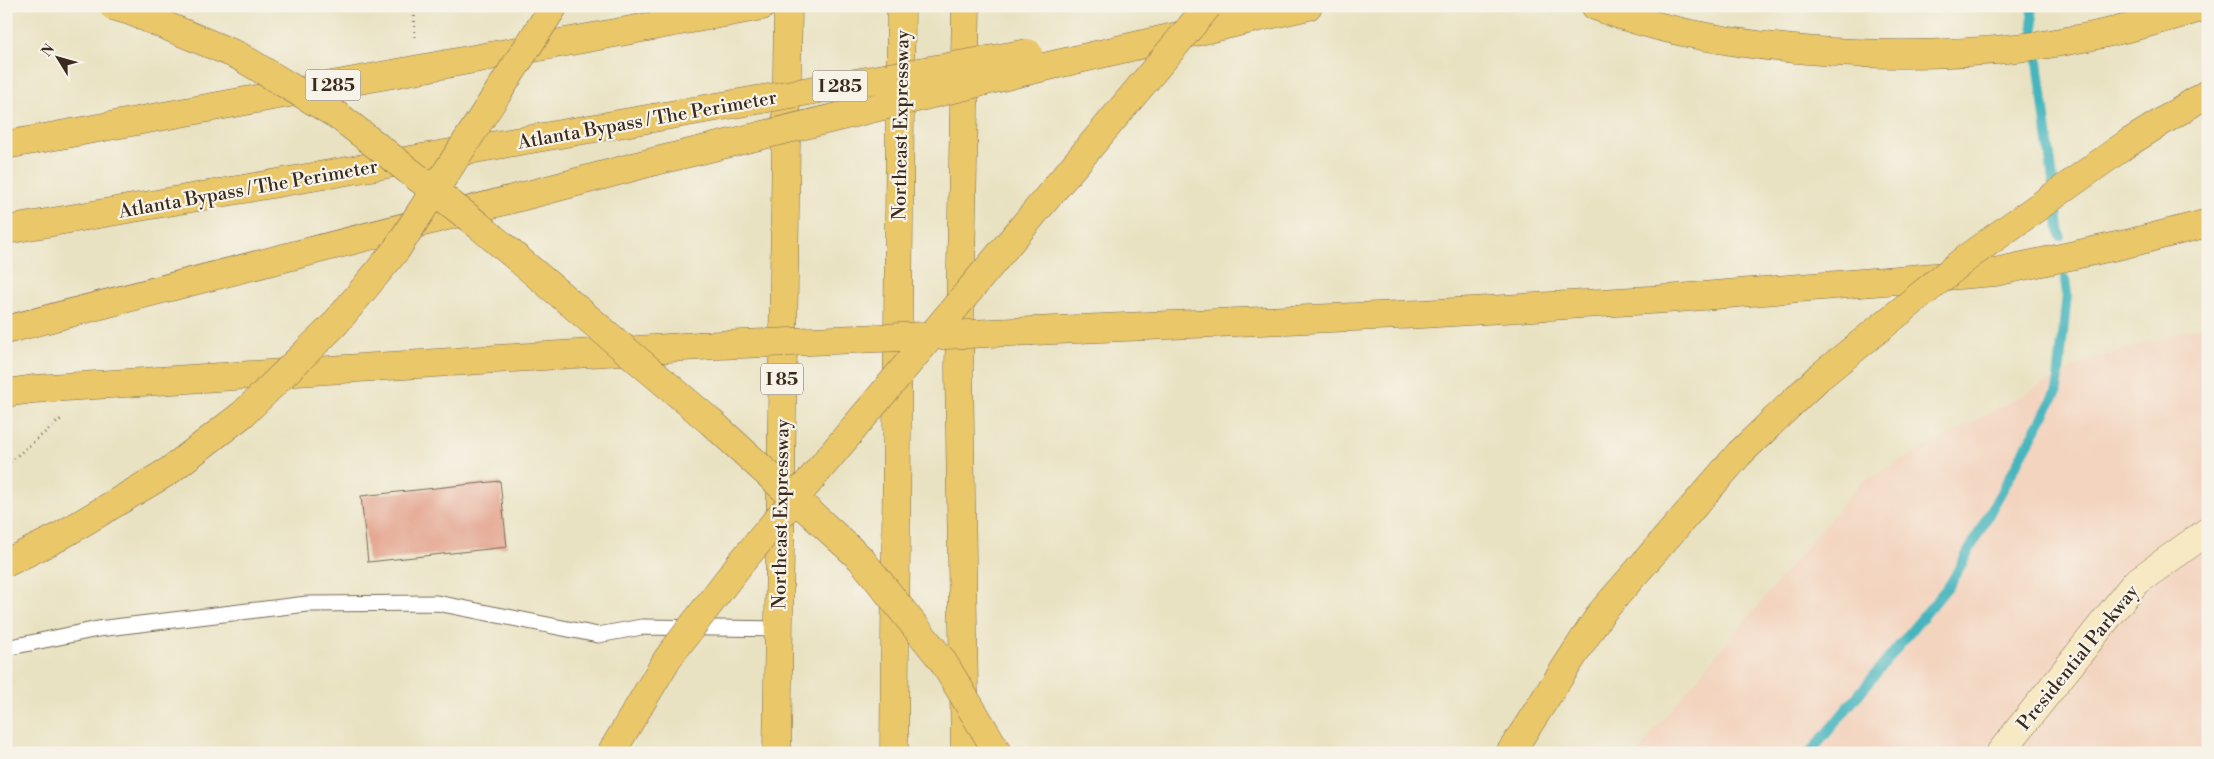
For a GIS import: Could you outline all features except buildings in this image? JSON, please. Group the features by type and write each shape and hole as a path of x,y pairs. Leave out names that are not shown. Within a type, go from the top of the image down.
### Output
{"highway":[{"path":"114,6 130,10 239,56 340,117 478,225 688,403 861,559 942,660 998,753"},
{"path":"6,563 57,538 169,471 243,414 334,325 396,250 554,6"},
{"name":"I 285","path":"6,146 762,6"},
{"name":"Northeast Expressway","path":"777,753 788,6"},
{"name":"Northeast Expressway","path":"894,753 901,6"},
{"path":"965,753 960,369 966,6"},
{"path":"611,753 668,658 740,565 1208,6"},
{"name":"Atlanta Bypass / The Perimeter","path":"6,230 653,118 1027,62 1287,6"},
{"path":"6,330 218,273 521,198 1027,62 1308,6"},
{"path":"1595,6 1618,15 1670,28 1740,42 1805,49 1907,54 2025,47 2057,42 2138,26 2206,6"},
{"path":"1510,753 1601,613 1739,454 1818,378 1969,256 2128,143 2208,93"},
{"path":"6,393 34,389 699,346 1461,312 1666,299 1995,272 2126,244 2208,223"}],"street":[{"name":"Presidential Parkway","path":"2000,753 2135,583 2208,531"}],"lane":[{"path":"6,648 98,630 306,604 438,603 565,630 598,635 642,627 778,630"}],"path":[{"path":"6,465 65,416"}],"shaded area":[{"path":"2208,324 2208,753 1639,753 1655,729 1860,483 2086,361"}],"waterway":[{"path":"2031,6 2060,236"},
{"path":"1810,753 1951,583 2057,391 2067,294 2065,279"}]}
